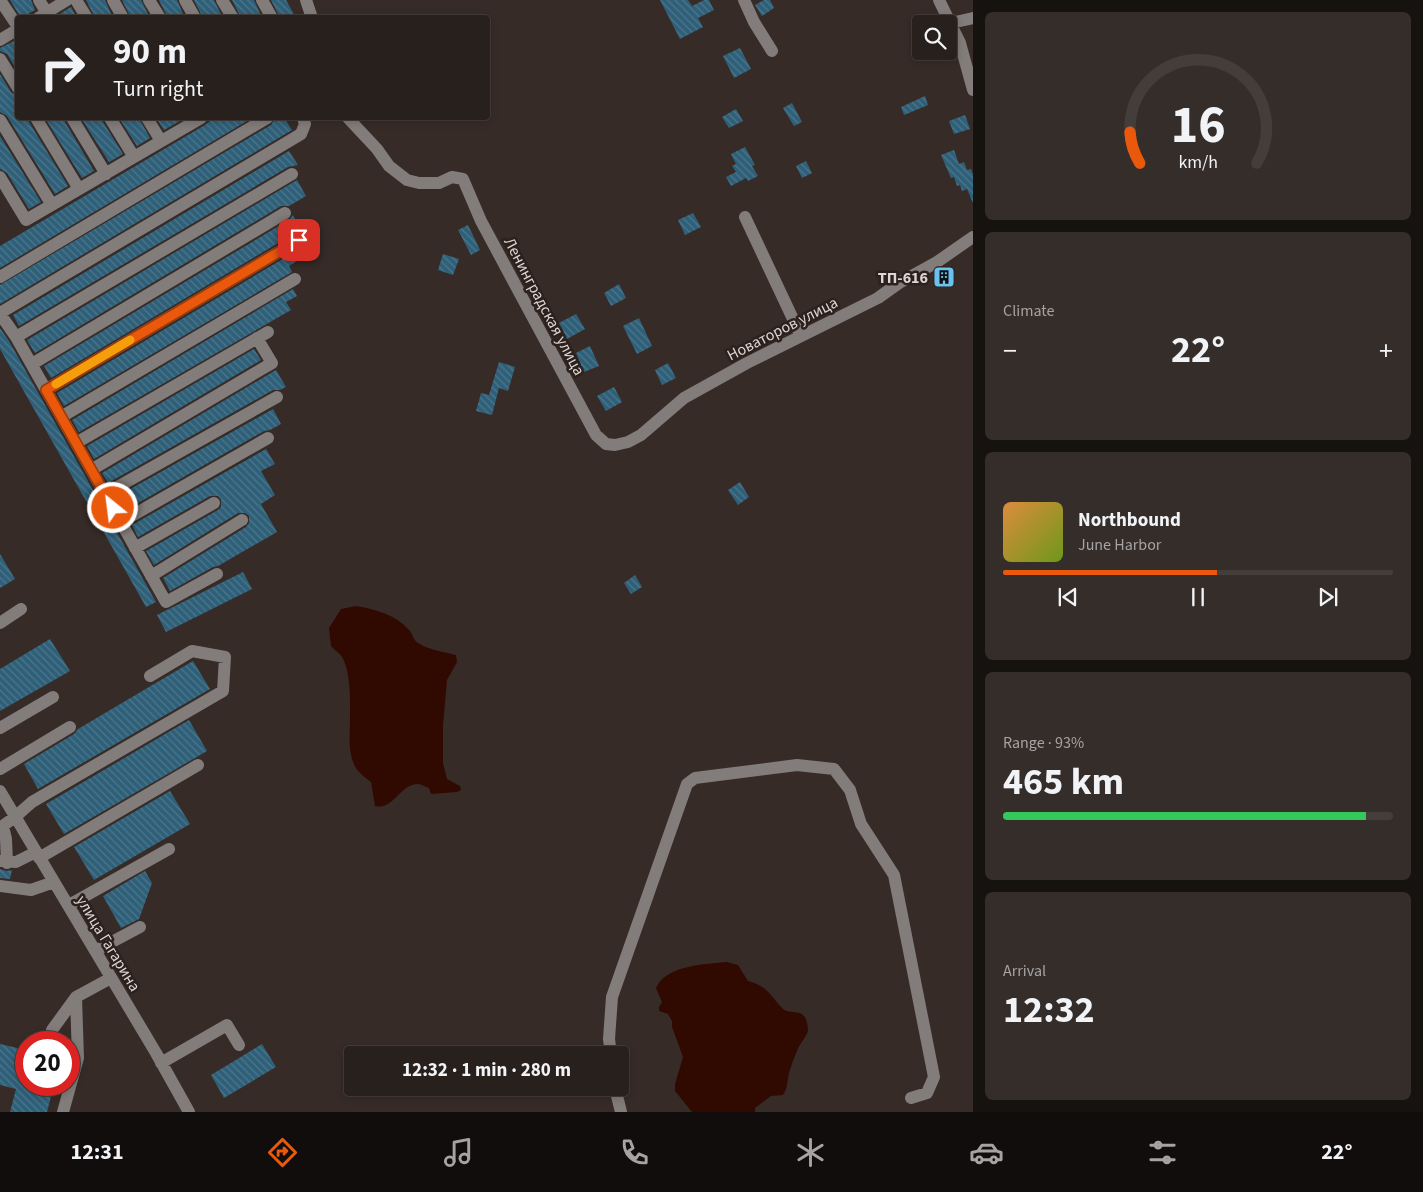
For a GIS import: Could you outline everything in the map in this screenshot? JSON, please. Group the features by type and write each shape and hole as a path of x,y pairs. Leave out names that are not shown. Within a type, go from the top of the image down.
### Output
{"street":[{"path":"0,0 15,23"},
{"path":"39,0 45,15"},
{"path":"46,15 67,0"},
{"path":"76,0 85,15"},
{"path":"113,0 121,15"},
{"path":"149,0 158,15"},
{"path":"184,0 193,15"},
{"path":"222,0 231,15"},
{"path":"262,0 270,15"},
{"path":"306,0 311,15"},
{"path":"744,0 754,22 772,51"},
{"path":"939,0 946,15"},
{"path":"957,21 973,18"},
{"path":"0,40 15,30"},
{"path":"957,37 973,90"},
{"path":"0,59 15,83"},
{"path":"0,120 52,206"},
{"path":"37,120 79,189"},
{"path":"73,120 106,174"},
{"path":"111,120 134,157"},
{"path":"148,120 161,141"},
{"path":"0,277 264,120"},
{"path":"0,313 300,134 305,124 304,120"},
{"name":"Ленинградская улица","path":"350,120 389,166 407,180 418,183 439,183 452,177 463,179 480,221 596,435 606,444"},
{"path":"0,178 26,220 161,141 186,122"},
{"path":"16,337 292,174"},
{"path":"32,364 284,213"},
{"path":"745,216 801,336"},
{"name":"Новаторов улица","path":"606,444 615,445 634,439 684,398 746,363 878,298 899,283 937,262 973,237"},
{"path":"46,390 299,240"},
{"path":"61,417 295,279"},
{"path":"0,317 16,337 32,364 166,602 218,574"},
{"path":"76,443 262,335 272,363 91,470"},
{"path":"105,494 277,397"},
{"path":"121,522 268,438"},
{"path":"135,548 214,503"},
{"path":"151,576 242,520"},
{"path":"0,623 21,609"},
{"path":"150,676 192,651 225,657 223,691 32,802 2,827 6,839 4,862 16,862 38,855 198,765"},
{"path":"0,728 53,697"},
{"path":"0,769 70,727"},
{"path":"610,1046 612,998 687,784 695,778 798,765 834,769 850,790 862,824 894,875 934,1077 927,1093 911,1098"},
{"name":"улица Гагарина","path":"0,791 69,905 189,1112"},
{"path":"69,905 169,849"},
{"path":"0,887 31,890 54,882"},
{"path":"95,951 140,926"},
{"path":"52,1030 76,997 111,978"},
{"path":"63,1112 78,1058 76,997"},
{"path":"162,1063 227,1024 239,1044"},
{"path":"617,1096 621,1112"}],"shaded area":[{"path":"356,606 378,611 398,620 409,630 416,642 422,645 437,651 456,655 457,662 447,680 443,725 443,763 447,779 460,786 461,790 431,794 429,788 419,784 412,785 387,805 375,806 371,782 358,771 351,757 348,675 343,658 331,646 329,628 341,609"},
{"path":"727,962 738,965 748,981 755,983 768,992 783,1009 802,1014 807,1021 808,1031 798,1048 783,1095 771,1096 755,1108 755,1112 692,1112 675,1091 675,1084 683,1057 672,1027 672,1021 668,1014 659,1011 662,1002 656,988 661,980 677,970 698,965"}],"building":[{"path":"10,0 31,0 35,10 26,15 19,15"},
{"path":"86,0 105,0 112,15 94,15"},
{"path":"122,0 141,0 148,15 130,15"},
{"path":"159,0 177,0 184,15 166,15"},
{"path":"194,0 214,0 222,15 202,15"},
{"path":"232,0 254,0 261,15 240,15"},
{"path":"271,0 286,0 294,15 278,15"},
{"path":"660,0 688,0 692,6 704,0 709,0 714,10 698,18 703,27 680,39"},
{"path":"764,0 770,0 774,8 762,16 755,5"},
{"path":"71,7 75,15 58,15"},
{"path":"15,40 15,67 7,54 0,51 0,48"},
{"path":"740,48 751,69 734,78 723,56"},
{"path":"0,74 11,92 15,94 15,120 28,120 68,186 55,194 7,116 0,112"},
{"path":"925,96 928,105 904,115 901,107"},
{"path":"792,103 802,122 794,126 783,108"},
{"path":"736,109 743,121 729,128 722,117"},
{"path":"965,115 970,129 954,134 949,121"},
{"path":"46,120 64,120 94,171 82,178"},
{"path":"82,120 102,120 123,154 109,162"},
{"path":"120,120 140,120 150,138 137,146"},
{"path":"157,120 180,121 164,130"},
{"path":"211,120 249,120 0,268 0,246"},
{"path":"274,120 285,120 292,130 0,304 0,285 271,125"},
{"path":"0,136 41,202 29,209 7,173 0,169"},
{"path":"745,147 755,165 752,166 758,176 748,181 746,178 731,186 726,177 736,172 732,166 736,164 731,154"},
{"path":"954,150 959,164 964,162 967,170 971,169 973,174 973,203 967,189 962,191 960,185 957,186 954,177 951,178 941,155"},
{"path":"289,151 298,165 288,167 19,326 13,315"},
{"path":"806,161 812,173 802,178 796,166"},
{"path":"297,180 306,196 289,206 281,206 35,353 27,340"},
{"path":"693,213 701,227 685,235 678,220"},
{"path":"293,215 302,233 295,233 51,378 44,366 289,220"},
{"path":"468,225 480,250 471,255 458,230"},
{"path":"298,250 302,258 289,266 292,272 64,406 57,393"},
{"path":"443,254 459,259 453,275 438,270"},
{"path":"619,284 626,298 611,306 604,293"},
{"path":"293,289 297,296 286,302 291,310 79,432 72,420"},
{"path":"576,314 585,329 567,339 559,323"},
{"path":"639,318 652,346 637,354 623,326"},
{"path":"0,328 156,602 146,607 0,349"},
{"path":"590,346 599,366 584,372 576,353"},
{"path":"254,349 261,360 94,459 87,446"},
{"path":"499,362 515,367 508,391 499,388 492,415 476,411 481,393 489,395"},
{"path":"668,363 676,378 662,385 655,370"},
{"path":"276,370 286,387 280,390 273,390 108,483 102,473"},
{"path":"614,387 622,402 606,411 597,396"},
{"path":"273,409 281,424 264,431 124,511 116,497"},
{"path":"266,449 275,464 261,471 275,495 261,504 277,532 170,591 163,578 246,527 249,523 249,516 245,513 238,513 154,565 146,551 218,510 221,507 221,499 218,496 210,496 138,537 132,525"},
{"path":"740,482 749,497 738,505 728,490"},
{"path":"0,554 15,579 0,588"},
{"path":"243,572 252,589 166,632 157,615"},
{"path":"635,575 642,587 631,594 624,583"},
{"path":"50,639 70,671 0,711 0,669"},
{"path":"193,661 210,689 38,789 24,764 74,734 78,729"},
{"path":"189,720 207,751 64,834 46,804"},
{"path":"170,791 190,824 94,880 74,847"},
{"path":"0,869 12,870 10,879 0,878"},
{"path":"145,871 152,883 139,919 121,928 103,896"},
{"path":"0,1044 15,1047 15,1089 0,1085"},
{"path":"262,1044 276,1067 224,1098 211,1075"},
{"path":"15,1093 15,1096 51,1096 47,1112 10,1112"}],"slow traffic":[{"path":"56,384 130,340"}],"place":[{"name":"ТП-616","path":"944,277"}],"route":[{"path":"113,508 46,390 299,240"}]}
